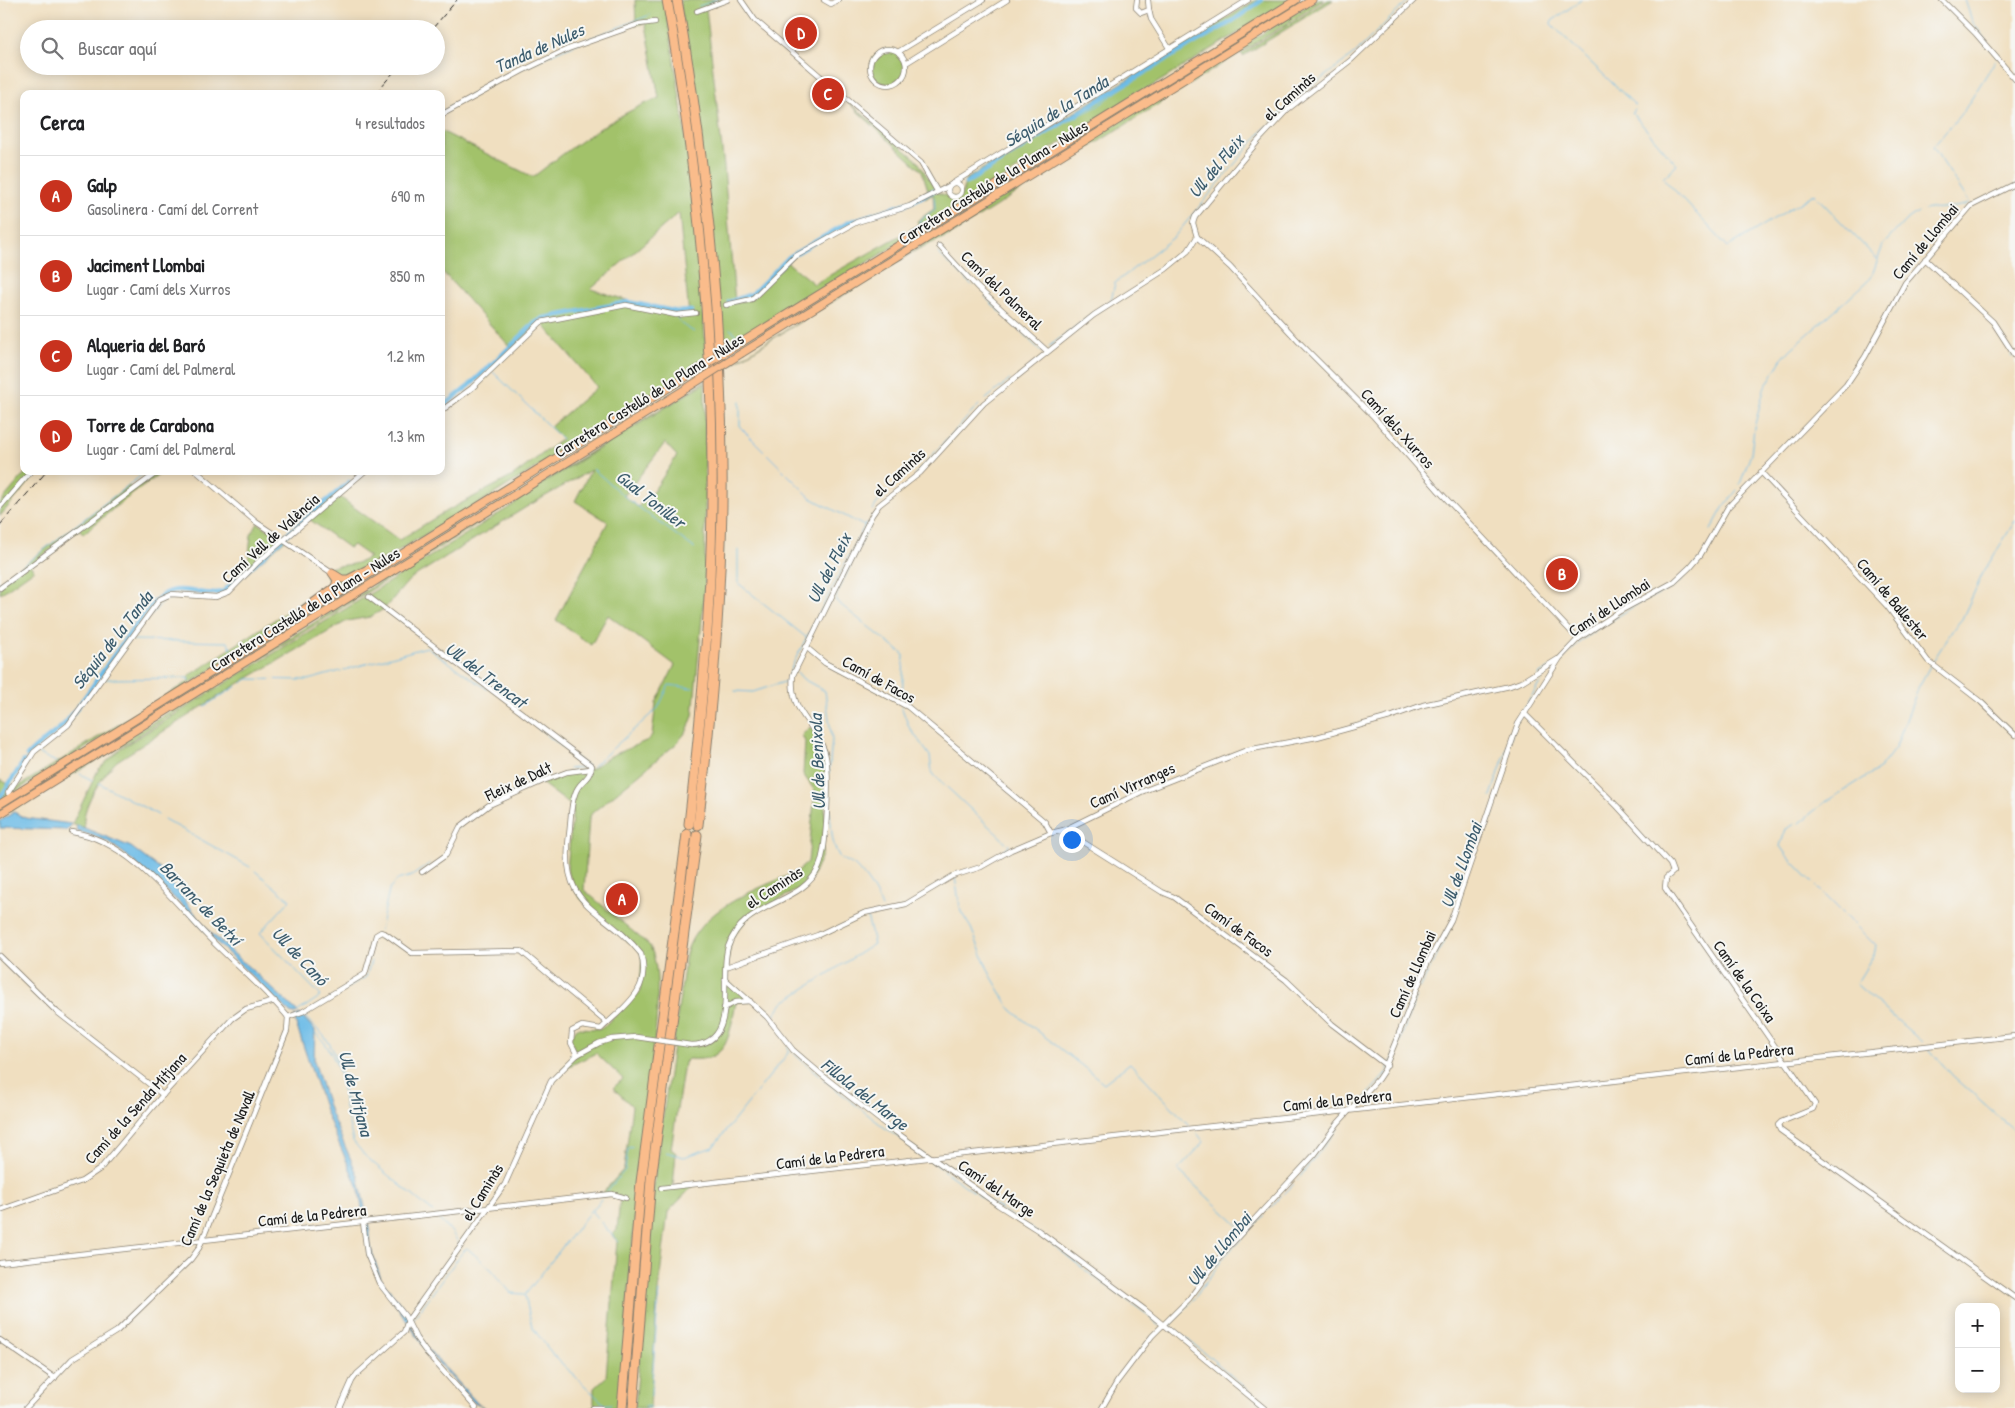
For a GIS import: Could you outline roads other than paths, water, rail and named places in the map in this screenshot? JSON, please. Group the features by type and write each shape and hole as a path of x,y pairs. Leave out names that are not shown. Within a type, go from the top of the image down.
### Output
{"highway":[{"path":"667,0 695,178 704,282 711,415 712,504 709,596 701,719 689,824"},
{"path":"678,0 705,179 715,283 721,414 722,505 719,596 710,721 698,825"},
{"path":"622,1408 641,1182 687,834"},
{"path":"632,1408 651,1180 697,835"}],"main road":[{"name":"Carretera Castelló de la Plana - Nules","path":"0,804 1296,0"},
{"name":"Carretera Castelló de la Plana - Nules","path":"3,812 1312,0"},
{"path":"332,573 342,579 354,577 469,512"},
{"path":"194,684 329,592 337,583 332,573"}],"street":[{"path":"697,11 727,0"},
{"path":"741,0 755,20 921,163 937,191 954,196 960,194 962,190 960,185 967,173"},
{"path":"824,0 831,4 839,1"},
{"path":"898,52 983,0"},
{"path":"906,63 1007,0"},
{"path":"1136,0 1136,8 1151,19 1170,48"},
{"path":"726,305 752,299 796,256 856,222 910,206 951,185 967,173 1248,0"},
{"name":"el Caminàs","path":"340,1408 352,1381 404,1332 408,1320 489,1208 510,1175 545,1092 564,1066 577,1054 612,1039 636,1037 702,1044 716,1036 720,1030 724,1008 728,949 739,927 762,908 805,884 819,866 826,820 826,758 817,736 800,714 794,699 792,684 797,664 872,515 879,505 914,478 984,403 1047,351 1094,314 1166,269 1188,251 1197,237 1193,223 1195,217 1258,141 1287,110 1351,60 1414,0"},
{"path":"1942,0 1976,34 2015,79"},
{"path":"1150,1 1151,19"},
{"path":"1144,13 1149,10"},
{"path":"445,113 522,71 568,50 639,24 655,22"},
{"path":"886,49 898,52 906,63 902,79 892,85 881,84 872,76 870,64 875,54 886,49"},
{"name":"Camí de Llombai","path":"1102,1408 1122,1375 1152,1336 1189,1299 1223,1253 1295,1176 1348,1111 1378,1079 1386,1066 1424,973 1451,920 1470,859 1491,808 1510,745 1524,713 1560,658 1578,639 1620,611 1681,576 1701,554 1728,507 1846,385 1866,357 1905,283 1925,259 1971,206 2015,184"},
{"path":"951,185 960,185"},
{"path":"950,194 951,185"},
{"name":"Camí dels Xurros","path":"1197,237 1230,267 1299,342 1374,417 1439,491 1578,639"},
{"name":"Camí del Palmeral","path":"939,246 977,287 1047,351"},
{"path":"1925,259 1993,322 2015,356"},
{"path":"445,408 472,388 541,322 626,305 676,315 696,313"},
{"name":"Camí de Ballester","path":"1760,472 1887,606 1928,660 1980,702 2015,735"},
{"path":"0,508 29,475"},
{"path":"0,588 155,475"},
{"path":"201,475 256,522 332,573"},
{"name":"Camí Vell de València","path":"8,793 34,752 68,725 160,599 180,594 216,597 224,595 235,587 258,562 360,475"},
{"path":"369,597 592,766 591,776 575,792 566,854 567,870 576,894 636,947 643,960 639,991 601,1029 582,1026 572,1031 571,1043 577,1054"},
{"name":"Camí de Facos","path":"806,646 824,663 908,707 1045,822 1051,832"},
{"name":"Camí Virranges","path":"726,967 818,935 864,913 906,904 953,876 981,867 1011,850 1051,832 1064,830 1141,792 1248,750 1317,737 1390,717 1423,705 1510,686 1521,682 1560,658"},
{"name":"Camí de la Coixa","path":"1524,713 1617,806 1670,864 1673,872 1666,878 1665,888 1815,1104 1813,1109 1780,1122 1778,1125 1780,1130 2015,1298"},
{"name":"Fleix de Dalt","path":"422,872 446,855 460,827 489,805 567,772 591,769"},
{"name":"Camí de Facos","path":"1064,830 1162,892 1174,897 1286,980 1332,1024 1386,1066"},
{"path":"72,832 106,842 125,856 179,904 213,942 275,1001 288,1017 302,1012 365,974 376,935 381,932 412,953 521,951 607,1023"},
{"path":"0,956 57,1012 163,1095"},
{"name":"Camí del Marge","path":"725,979 750,1001 772,1023 793,1050 822,1076 932,1158 1039,1231 1164,1326 1264,1408"},
{"name":"Camí de la Senda Mitjana","path":"0,1210 82,1181 100,1169 163,1095 232,1019 246,1010 275,1001"},
{"path":"724,1008 736,1002 750,1001"},
{"name":"Camí de la Sequieta de Navall","path":"26,1408 72,1359 117,1331 190,1260 202,1240 287,1030 288,1017"},
{"name":"Camí de la Pedrera","path":"662,1188 2015,1036"},
{"name":"Camí de la Pedrera","path":"0,1263 612,1194 626,1198"},
{"path":"363,1222 366,1252 376,1276 408,1320 416,1338 426,1352 476,1408"},
{"path":"0,1340 55,1378"},
{"path":"593,1408 601,1408"}],"water":[{"path":"14,812 25,818 72,824 67,830 0,828 0,821"},
{"name":"Barranc de Betxí","path":"77,825 131,847 161,870 209,931 298,1012 292,1014 289,1012 207,933 181,904 125,854 107,841 76,830"},
{"path":"300,1014 315,1030 314,1061 330,1112 358,1176 368,1221 364,1221 359,1190 326,1113 297,1027 294,1017"},
{"path":"365,1222 369,1223 371,1249 381,1279 409,1315 414,1329 427,1348 478,1404 485,1408 474,1403 424,1347 381,1282 369,1256"}],"waterway":[{"name":"Tanda de Nules","path":"699,6 717,0"},
{"name":"Séquia de la Tanda","path":"1162,61 1231,22 1262,0"},
{"name":"Séquia de la Tanda","path":"964,185 1068,121 1098,106 1119,90 1226,26 1265,0"},
{"name":"Ull del Fleix","path":"1048,347 1111,301 1115,283 1174,237 1262,131 1297,97 1353,55 1409,0"},
{"path":"1581,0 1552,21 1551,24 1635,105"},
{"name":"Ull de Llombai","path":"1965,0 1972,21 1997,57"},
{"name":"Tanda de Nules","path":"445,110 499,79 558,51 650,15"},
{"name":"Ull de Llombai","path":"1924,210 1961,206 1969,202 1933,147 1965,109 1995,61"},
{"name":"Séquia de la Tanda","path":"966,183 1160,62"},
{"path":"1635,109 1632,113 1677,165 1663,178 1728,247 1814,194 1878,260"},
{"name":"Séquia de la Tanda","path":"729,302 752,294 789,257 849,222 911,202 935,190"},
{"path":"922,226 919,221 935,209 934,197"},
{"name":"Ull de Llombai","path":"1846,301 1871,278 1883,245 1905,221 1918,212"},
{"path":"938,253 972,285"},
{"path":"985,297 1043,353"},
{"name":"Séquia de la Tanda","path":"445,405 469,386 535,323 544,318 628,302 678,312 691,311"},
{"name":"Ull de Llombai","path":"1740,484 1751,454 1754,428 1764,389 1781,360 1790,350 1844,302"},
{"path":"677,317 680,323 694,332"},
{"path":"730,329 735,333 737,339"},
{"name":"Gual Toniller","path":"493,372 562,439"},
{"name":"Ull del Fleix","path":"986,399 1010,380"},
{"path":"740,401 740,427 811,498 864,526"},
{"name":"Ull del Fleix","path":"914,475 979,405"},
{"name":"Gual Toniller","path":"593,469 625,497 694,548"},
{"path":"0,583 142,475"},
{"name":"Séquia de la Tanda","path":"284,537 349,482"},
{"name":"Ull de Llombai","path":"1711,530 1723,508 1737,490"},
{"name":"Ull del Fleix","path":"873,510 877,503 885,497"},
{"path":"1933,661 1962,619 1983,573 2015,521"},
{"name":"Ull del Fleix","path":"735,691 753,692 787,681 793,664 866,523"},
{"path":"868,528 836,596 836,601 904,655 902,700"},
{"name":"Séquia de la Tanda","path":"27,756 67,721 129,634 156,600 171,591 186,590 209,593 224,591 281,540"},
{"name":"Gual Toniller","path":"738,550 738,583 807,638"},
{"name":"Ull de Llombai","path":"1677,584 1702,558"},
{"name":"Ull de Llombai","path":"1609,622 1639,603 1675,586"},
{"path":"149,617 164,600 177,597"},
{"name":"Ull de Llombai","path":"1562,660 1582,640 1603,625"},
{"path":"133,640 228,642 231,649"},
{"name":"Ull del Trencat","path":"242,683 248,679 308,680 427,647 487,689"},
{"path":"1799,823 1824,803 1880,768 1896,747 1918,688 1930,666"},
{"name":"Ull de Llombai","path":"1491,796 1515,724 1541,681 1538,675 1550,668"},
{"name":"Ull de Benixola","path":"797,672 803,679 825,691 832,740 829,773"},
{"name":"Ull del Trencat","path":"106,679 188,678 189,681"},
{"name":"Ull de Mitjana","path":"593,766 658,708 669,685 693,688"},
{"name":"Ull del Trencat","path":"205,706 237,686"},
{"path":"901,706 909,727 930,756 932,772 935,776 1009,845 1008,848 987,861"},
{"name":"Ull del Trencat","path":"520,714 587,766"},
{"name":"Ull de Canó","path":"37,753 56,762"},
{"name":"Séquia de la Tanda","path":"0,798 24,761"},
{"name":"Ull de Mitjana","path":"569,769 588,766"},
{"name":"Ull de Canó","path":"80,774 92,780"},
{"name":"Ull de Canó","path":"99,783 158,815"},
{"name":"Ull de Mitjana","path":"498,799 531,784"},
{"name":"Ull de Benixola","path":"829,807 833,838 839,856 855,866 863,875 874,891 882,908"},
{"name":"Ull de Llombai","path":"1479,845 1494,811"},
{"name":"Ull de Canó","path":"164,819 250,867"},
{"name":"Ull de Mitjana","path":"457,829 462,823"},
{"path":"1795,824 1786,829 1780,846 1787,856 1817,887"},
{"name":"Ull de Mitjana","path":"380,930 389,890 397,880 412,876 429,864"},
{"name":"Ull de Canó","path":"255,871 290,900 260,933 321,996 297,1012"},
{"path":"955,878 961,912 971,928 990,974 1011,1010 1104,1083 1130,1063 1189,1125"},
{"path":"1819,889 1876,946 1874,955 1856,984 1922,1042"},
{"name":"Ull de Llombai","path":"1451,927 1461,898"},
{"name":"Ull de Benixola","path":"772,1018 784,1002 874,944 867,916 882,913"},
{"name":"Ull de Llombai","path":"1420,988 1448,933"},
{"name":"Ull de Mitjana","path":"341,991 366,977 371,961"},
{"name":"Ull de Llombai","path":"1399,1043 1416,996"},
{"name":"Ull de Mitjana","path":"316,1006 305,1017 327,1039 336,1056 353,1141 366,1157 433,1212"},
{"name":"Ull de Mitjana","path":"314,1032 327,1046 336,1064 342,1083 344,1102"},
{"name":"Ull de Llombai","path":"1357,1106 1386,1074 1398,1045"},
{"name":"Ull de Benixola","path":"666,1152 684,1157 713,1147 788,1053 788,1047"},
{"path":"1929,1049 1953,1076 2015,1131"},
{"name":"Fillola del Marge","path":"792,1052 820,1076"},
{"name":"Fillola del Marge","path":"823,1079 923,1155"},
{"name":"Ull de Llombai","path":"1299,1178 1338,1128"},
{"path":"1196,1132 1204,1142 1178,1170 1241,1228"},
{"name":"Ull de Benixola","path":"607,1191 625,1170 628,1148 633,1147"},
{"name":"Fillola del Marge","path":"931,1161 941,1168"},
{"name":"Fillola del Marge","path":"943,1170 974,1192"},
{"name":"Ull de Llombai","path":"1267,1211 1298,1180"},
{"name":"Fillola del Marge","path":"977,1194 1042,1236 1094,1277"},
{"name":"Ull de Benixola","path":"601,1199 592,1212 618,1242"},
{"path":"592,1209 525,1295 532,1327 554,1356 605,1405"},
{"name":"Ull de Llombai","path":"1193,1300 1224,1257 1264,1215"},
{"name":"Ull de Mitjana","path":"435,1216 451,1231 460,1245"},
{"name":"Ull de Mitjana","path":"464,1250 467,1248 492,1270 511,1293 524,1294"},
{"path":"411,1322 464,1250"},
{"name":"Fillola del Marge","path":"1096,1278 1144,1312 1159,1326"},
{"name":"Ull de Benixola","path":"651,1396 659,1292"},
{"name":"Ull de Llombai","path":"1191,1302 1170,1326 1269,1408"},
{"name":"Barranc de Betxí","path":"597,1405 611,1404"},
{"name":"Barranc de Betxí","path":"644,1406 651,1407"}],"railway":[{"path":"440,20 457,0"},
{"path":"378,90 391,75"},
{"path":"0,525 44,475"}],"place":[{"name":"Torre de Carabona","path":"801,33"},
{"name":"Alqueria del Baró","path":"828,94"},
{"name":"Jaciment Llombai","path":"1562,574"},
{"name":"Galp","path":"622,899"}]}
